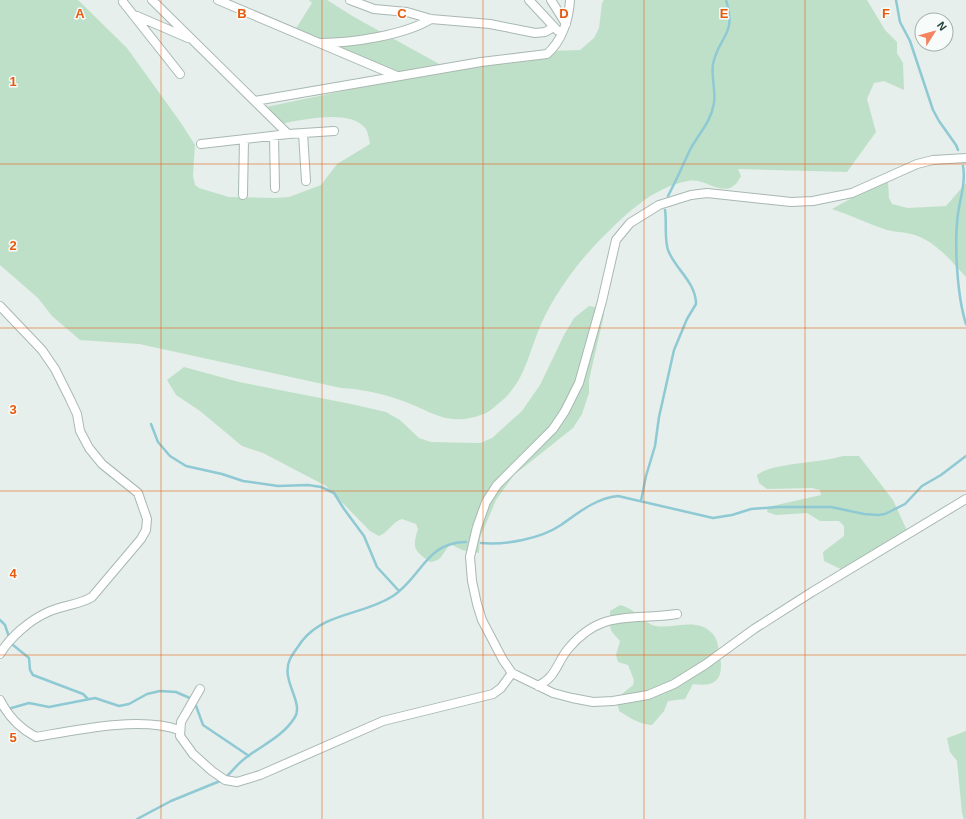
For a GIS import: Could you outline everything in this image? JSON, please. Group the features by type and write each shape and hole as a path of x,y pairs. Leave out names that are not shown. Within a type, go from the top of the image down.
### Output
{"street":[{"path":"152,0 288,134"},
{"path":"218,0 398,76"},
{"path":"350,0 374,9 407,12 431,19 490,24 535,33 545,32 554,27"},
{"path":"529,0 561,34"},
{"path":"551,0 566,24"},
{"path":"255,101 398,76 547,54 566,24 570,0"},
{"path":"123,2 136,16 180,74"},
{"path":"136,16 192,40"},
{"path":"317,42 341,43 370,38 418,27 431,19"},
{"path":"201,144 288,134 334,131"},
{"path":"303,133 306,181"},
{"path":"274,136 275,188"},
{"path":"243,195 244,139"},
{"path":"966,158 938,159 917,164 895,172 852,193 813,201 791,202 707,193 691,195 659,204 630,224 616,240 602,301 579,383 569,404 553,429 497,485 486,502 477,527 470,557 476,604 494,644 512,673 538,686 572,698 593,702 613,701 648,695 668,686 706,664 754,629 812,592 966,499"},
{"path":"0,306 42,350 55,369 77,414 80,431 89,448 102,464 138,493 146,520 146,530 141,539 92,597 84,602 49,611 36,618 19,633 0,654"},
{"path":"538,686 551,678 563,655 578,638 603,622 622,617 645,618 677,614"},
{"path":"200,689 181,722 179,730 183,744 225,780 238,782 260,775 383,721 493,694 501,688 512,673"},
{"path":"0,700 11,718 27,732 36,737 111,725 158,725 179,730"}],"green space":[{"path":"0,0 78,0 127,48 195,145 193,176 195,185 199,188 229,197 289,197 321,185 337,164 370,144 366,129 359,123 349,119 325,117 280,124 266,107 362,87 402,74 295,30 312,3 309,0 327,0 354,17 441,65 521,52 580,50 594,38 599,28 602,3 604,0 867,0 885,30 897,42 897,53 903,63 904,90 884,81 874,83 867,99 876,132 847,172 738,169 741,176 736,184 730,188 717,188 703,182 688,181 661,190 649,197 627,214 597,243 566,281 542,322 521,377 507,395 486,413 473,417 451,419 441,417 412,404 385,395 356,389 341,388 139,344 80,340 52,316 38,298 0,265"},
{"path":"881,182 888,182 889,198 892,204 908,208 946,206 966,183 966,277 942,251 920,237 887,230 832,209"},
{"path":"589,306 603,311 604,315 589,380 589,393 582,414 573,428 514,475 496,500 480,538 479,553 462,550 452,545 449,546 439,559 430,562 418,552 416,548 415,541 418,529 416,524 402,519 395,522 382,535 379,536 370,531 326,486 263,453 242,446 200,411 176,395 167,380 184,367 239,382 386,412 400,420 419,438 431,442 480,443 492,438 522,411 540,385 564,335 574,318"},
{"path":"843,456 859,456 893,500 910,537 849,573 824,561 823,552 844,536 844,526 839,521 820,521 807,513 776,515 767,512 768,507 821,495 820,490 812,488 767,489 759,483 757,475 773,468"},
{"path":"620,605 630,609 652,625 663,627 692,625 706,628 714,635 718,644 721,668 718,678 714,682 708,684 693,684 685,699 668,701 664,711 652,725 639,722 619,711 617,701 622,694 633,685 634,680 628,665 618,662 616,655 620,641 612,632 610,627 610,611"},
{"path":"966,731 966,819 964,819 962,813 957,761 950,752 947,738"}],"waterway":[{"path":"668,196 692,146 710,117 714,103 713,64 719,47 726,35 729,21 729,12 726,0"},
{"path":"896,0 900,22 910,41 933,110 958,150"},
{"path":"963,166 964,172 957,226 956,254 958,285 966,324"},
{"path":"641,501 646,476 655,446 659,417 674,350 687,319 696,304 693,289 671,257 668,250 666,240 665,210"},
{"path":"151,424 158,442 170,456 186,466 222,474 243,481 278,486 308,485 321,487 334,493 364,536 377,567 399,591"},
{"path":"481,543 512,542 543,534 553,530 595,503 610,497 618,496 713,518 732,515 751,509 778,507 831,507 864,514 885,514 905,504 922,486 941,475 966,456"},
{"path":"228,775 243,760 278,736 295,717 297,705 288,675 288,667 294,652 311,632 322,624 333,619 370,607 393,596 411,580 433,554 442,548 453,544 466,542"},
{"path":"0,620 5,625 9,637"},
{"path":"12,642 13,645 29,658 30,670 33,675 83,694 88,699"},
{"path":"8,709 29,703 49,707 95,698 119,706 129,704 147,694 160,691 176,692 192,699"},
{"path":"195,703 203,725 249,756"},
{"path":"137,819 171,801 220,781"}]}
